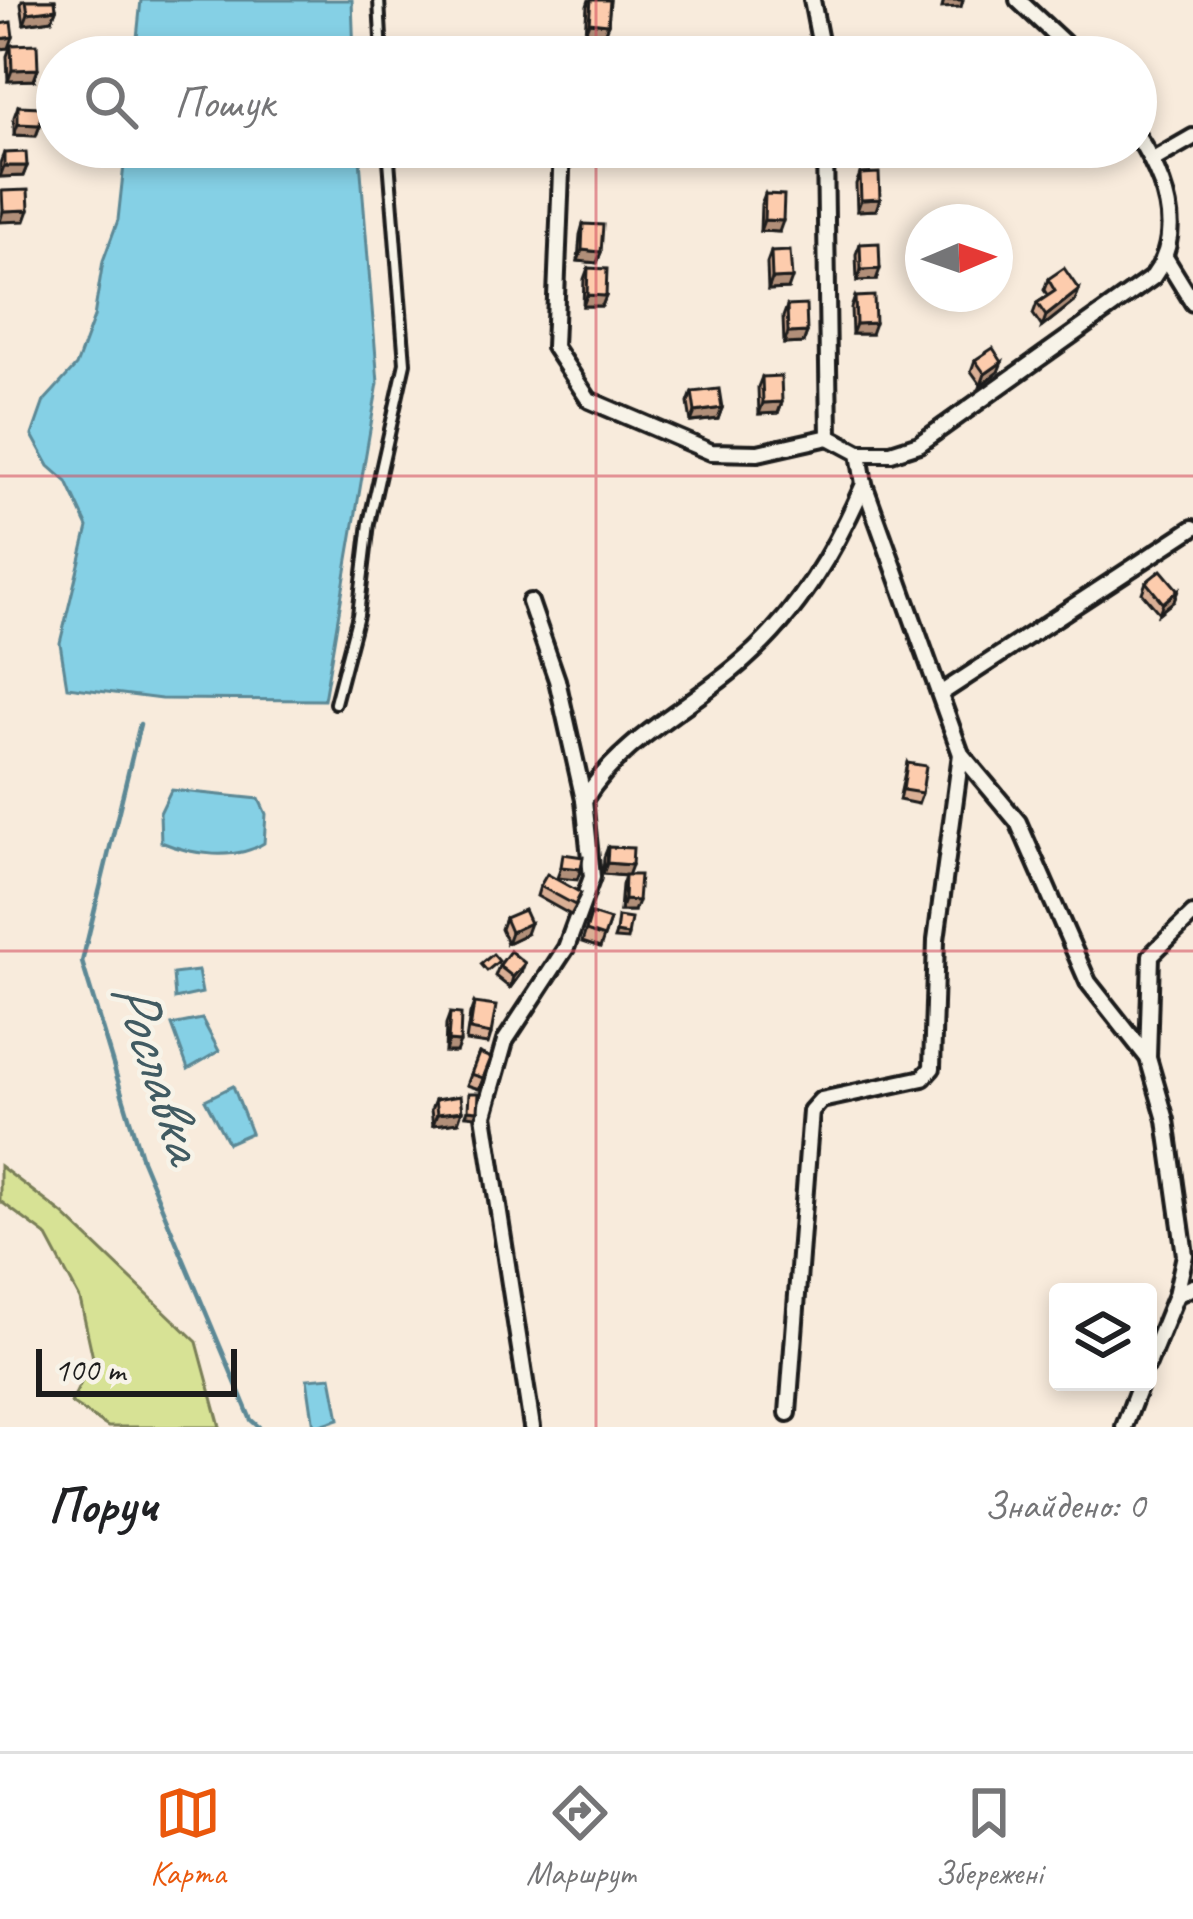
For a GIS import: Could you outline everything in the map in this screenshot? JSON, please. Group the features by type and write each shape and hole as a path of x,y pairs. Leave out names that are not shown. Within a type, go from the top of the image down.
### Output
{"street":[{"path":"812,0 819,36"},
{"path":"1018,0 1036,10 1060,36"},
{"path":"1157,158 1193,137"},
{"path":"561,168 554,347 589,400 711,452 758,453 829,436 860,453 891,453 919,444 1134,293 1166,259"},
{"path":"824,168 829,436"},
{"path":"1156,168 1167,197 1166,259 1193,303"},
{"path":"860,453 864,484 961,754 1018,822 1088,982 1148,1058"},
{"path":"584,800 635,741 745,660 806,593 864,484"},
{"path":"940,694 1193,528"},
{"path":"530,602 557,680 584,800 592,877 566,948 505,1041 484,1115 532,1427"},
{"path":"788,1413 811,1111 821,1100 923,1078 932,1068 936,940 961,754"},
{"path":"1157,1342 1176,1294 1184,1248 1166,1120 1148,1058 1151,955 1193,914"},
{"path":"1176,1294 1193,1287"},
{"path":"1124,1427 1138,1391"}],"lane":[{"path":"379,0 381,36"},
{"path":"334,704 358,615 369,523 405,363 390,168"}],"green space":[{"path":"0,1166 63,1214 197,1342 220,1427 108,1427 71,1403 93,1358 80,1299 46,1235 0,1201"}],"water":[{"path":"141,0 352,0 353,36 137,36"},
{"path":"124,168 361,168 378,383 324,700 161,699 67,687 60,643 88,527 67,482 49,466 32,435 44,401 76,366 94,317 103,261 118,220"},
{"path":"171,790 259,799 266,814 264,843 240,852 214,854 161,842 160,813"},
{"path":"198,971 202,993 175,999 173,974"},
{"path":"202,1019 219,1051 188,1069 172,1025"},
{"path":"233,1086 251,1133 228,1143 205,1100"},
{"path":"331,1377 339,1419 314,1427 307,1379"}],"building":[{"path":"26,0 55,0 56,9 28,13"},
{"path":"591,0 610,0 608,24 589,22"},
{"path":"11,22 13,37 0,39 0,24"},
{"path":"36,44 36,69 12,70 11,45"},
{"path":"18,106 36,107 36,125 18,124"},
{"path":"26,152 27,166 4,166 4,153"},
{"path":"879,173 880,199 861,200 860,174"},
{"path":"28,190 29,210 3,211 2,191"},
{"path":"765,194 784,195 783,221 764,220"},
{"path":"583,224 603,225 601,252 582,250"},
{"path":"879,243 880,269 861,270 860,244"},
{"path":"790,251 792,278 772,279 771,252"},
{"path":"588,268 607,269 606,296 587,295"},
{"path":"1064,268 1079,290 1046,316 1037,303 1055,291 1048,279"},
{"path":"874,296 875,323 856,324 855,297"},
{"path":"806,305 807,332 788,333 787,306"},
{"path":"993,348 1002,362 985,374 975,360"},
{"path":"781,376 782,402 763,403 762,377"},
{"path":"719,389 722,408 695,412 692,392"},
{"path":"1161,570 1178,590 1163,603 1146,582"},
{"path":"907,763 926,766 922,793 903,790"},
{"path":"608,847 633,848 632,865 607,863"},
{"path":"563,854 583,857 581,869 561,867"},
{"path":"547,874 581,893 575,905 540,886"},
{"path":"625,875 640,875 638,901 624,900"},
{"path":"524,910 530,923 511,932 505,918"},
{"path":"591,914 610,920 604,937 586,931"},
{"path":"618,917 631,919 628,935 616,933"},
{"path":"510,951 525,963 513,977 499,966"},
{"path":"493,954 499,961 487,971 481,964"},
{"path":"474,1003 496,1006 491,1034 470,1030"},
{"path":"450,1013 461,1014 460,1042 448,1041"},
{"path":"479,1053 491,1058 483,1078 471,1074"},
{"path":"469,1093 479,1093 478,1111 468,1110"},
{"path":"460,1096 462,1111 437,1114 435,1100"}],"waterway":[{"name":"Рославка","path":"140,724 82,962 142,1160 251,1420 259,1427"}]}
